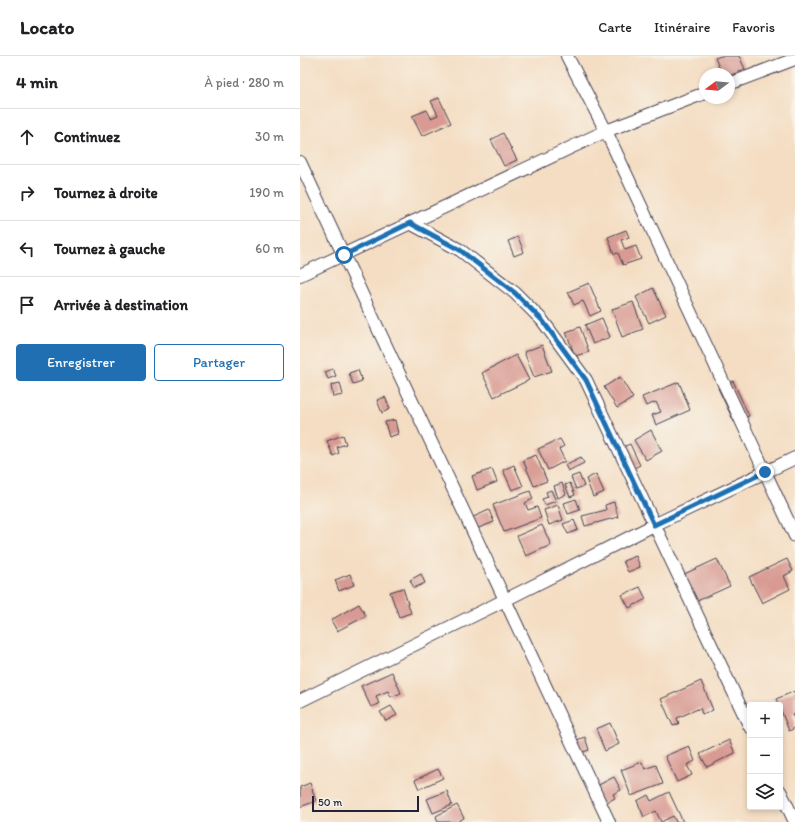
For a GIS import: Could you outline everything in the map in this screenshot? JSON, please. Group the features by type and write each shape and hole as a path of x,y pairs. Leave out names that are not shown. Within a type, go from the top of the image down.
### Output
{"street":[{"path":"567,56 606,131 795,536"},
{"path":"735,82 795,59"},
{"path":"300,276 606,131 699,95"},
{"path":"300,162 609,822"},
{"path":"410,223 460,250 515,293 542,320 586,380 747,721"},
{"path":"300,701 654,525 795,458"},
{"path":"783,797 795,822"}],"building":[{"path":"721,56 739,56 745,69 735,73 735,68 719,68 715,58"},
{"path":"439,98 451,123 422,136 412,116 427,110 431,118 438,115 431,101"},
{"path":"503,133 517,160 504,166 491,140"},
{"path":"626,230 629,237 621,240 625,250 636,246 641,259 623,265 618,253 614,254 608,237"},
{"path":"518,237 524,252 514,256 508,241"},
{"path":"589,283 601,311 590,316 583,301 574,305 568,292"},
{"path":"653,288 666,315 649,323 636,297"},
{"path":"633,302 643,329 622,337 612,309"},
{"path":"602,318 610,337 593,344 585,325"},
{"path":"580,327 589,352 575,356 566,332"},
{"path":"542,345 552,371 534,377 524,352"},
{"path":"516,355 529,380 494,397 482,373"},
{"path":"333,369 336,376 328,379 325,372"},
{"path":"358,370 362,381 353,384 349,373"},
{"path":"620,377 633,398 617,408 604,387"},
{"path":"733,381 749,416 734,422 718,388"},
{"path":"679,382 690,410 656,425 652,415 661,412 656,402 646,406 642,397"},
{"path":"340,383 343,395 333,397 331,385"},
{"path":"385,397 390,409 382,413 377,400"},
{"path":"395,420 398,434 389,437 385,422"},
{"path":"651,430 662,451 646,460 634,440"},
{"path":"343,435 346,444 337,447 339,453 333,456 327,441"},
{"path":"560,439 564,446 559,449 565,461 548,470 538,449"},
{"path":"630,444 640,465 624,473 621,448"},
{"path":"536,455 547,481 534,486 523,460"},
{"path":"581,457 584,463 568,471 565,465"},
{"path":"514,465 523,486 512,490 503,470"},
{"path":"492,469 497,482 477,490 472,476"},
{"path":"579,474 584,486 576,489 571,477"},
{"path":"596,474 604,492 593,497 586,479"},
{"path":"562,483 566,494 558,498 554,486"},
{"path":"570,483 575,495 570,497 565,485"},
{"path":"551,490 556,501 545,505 542,499 548,497 546,492"},
{"path":"530,491 533,499 525,503 528,510 537,507 541,518 504,532 493,505"},
{"path":"576,499 580,510 568,514 564,503"},
{"path":"614,502 618,517 585,526 582,516 606,510 605,505"},
{"path":"558,505 563,520 549,525 544,510"},
{"path":"489,510 494,522 476,529 471,518"},
{"path":"574,520 578,530 568,534 563,524"},
{"path":"542,525 551,545 526,556 517,536"},
{"path":"636,556 640,567 628,572 623,561"},
{"path":"717,559 730,586 695,602 682,575"},
{"path":"787,559 793,571 784,576 790,589 762,603 749,577"},
{"path":"350,574 354,585 339,591 335,580"},
{"path":"421,574 425,583 414,588 410,580"},
{"path":"640,587 646,599 629,608 622,595"},
{"path":"403,588 411,613 399,617 390,592"},
{"path":"359,604 366,616 337,631 331,620"},
{"path":"392,672 401,693 391,697 388,691 376,696 379,704 371,707 361,686"},
{"path":"701,681 713,710 702,714 700,708 677,718 679,724 673,726 661,699"},
{"path":"795,691 795,713 792,714 795,721 795,728 789,731 783,716 783,702 778,702 776,699"},
{"path":"391,706 397,715 386,721 380,712"},
{"path":"610,723 619,744 605,751 596,729"},
{"path":"585,737 589,750 578,754 574,741"},
{"path":"729,740 735,753 707,767 700,754"},
{"path":"689,746 695,761 687,765 692,775 677,782 665,756"},
{"path":"642,762 645,769 656,765 663,784 631,796 621,770"},
{"path":"438,769 443,778 419,789 415,780"},
{"path":"614,777 621,790 613,794 615,798 599,806 591,789"},
{"path":"310,783 316,801 300,807 300,787"},
{"path":"447,791 452,805 433,813 427,799"},
{"path":"669,792 683,822 676,822 673,816 661,822 656,811 644,817 637,801 648,795 651,801"},
{"path":"457,805 464,818 457,822 438,822 436,816"}],"route":[{"path":"344,255 410,223 460,250 515,293 542,320 586,380 654,525 765,472"}]}
